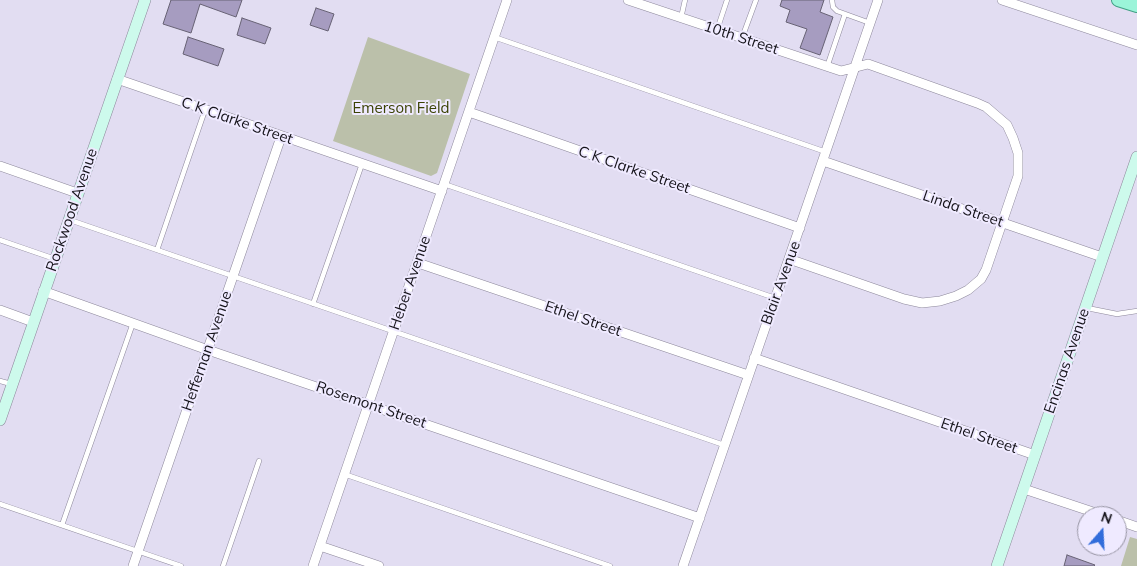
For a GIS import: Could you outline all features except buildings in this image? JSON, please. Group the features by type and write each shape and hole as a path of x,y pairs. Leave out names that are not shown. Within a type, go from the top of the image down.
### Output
{"main road":[{"path":"1118,0 1137,6"}],"street":[{"name":"Rockwood Avenue","path":"0,420 145,0"},
{"name":"Heber Avenue","path":"313,566 507,0"},
{"name":"10th Street","path":"628,0 649,3 681,18 841,71 868,64 977,103 986,107 1007,125 1018,153 1015,189 986,270 981,279 956,296 940,301 922,303 904,299 789,260"},
{"name":"Blair Avenue","path":"683,566 878,0"},
{"path":"1002,0 1137,45"},
{"name":"C K Clarke Street","path":"117,79 281,137 443,188"},
{"name":"C K Clarke Street","path":"468,112 800,228"},
{"name":"Heffernan Avenue","path":"133,566 281,137"},
{"name":"Encinas Avenue","path":"997,566 1102,256 1132,186 1137,157"},
{"name":"Linda Street","path":"823,161 1102,256"},
{"path":"0,166 77,193"},
{"name":"Ethel Street","path":"418,262 748,375"},
{"name":"Rosemont Street","path":"43,291 208,350 700,518"},
{"path":"0,310 33,322"},
{"name":"Ethel Street","path":"754,358 1035,455"},
{"path":"1024,489 1077,507"},
{"path":"320,546 379,566"}],"lane":[{"path":"681,18 686,0"},
{"path":"717,30 727,0"},
{"path":"742,38 756,0"},
{"path":"832,0 833,7 845,14 870,23"},
{"path":"827,67 845,14"},
{"path":"494,37 827,152"},
{"path":"157,250 205,110"},
{"path":"313,304 362,164"},
{"path":"443,188 775,298"},
{"path":"68,219 724,446"},
{"path":"0,240 54,259"},
{"path":"1085,307 1117,314 1137,311"},
{"path":"62,525 133,323"},
{"path":"0,381 12,385"},
{"path":"223,566 259,460"},
{"path":"344,474 610,566"},
{"path":"0,504 181,566"}],"green space":[{"name":"Emerson Field","path":"368,37 470,74 437,173 431,176 333,141"},
{"path":"1130,537 1137,539 1137,566 1121,566 1124,556 1127,556"}]}
